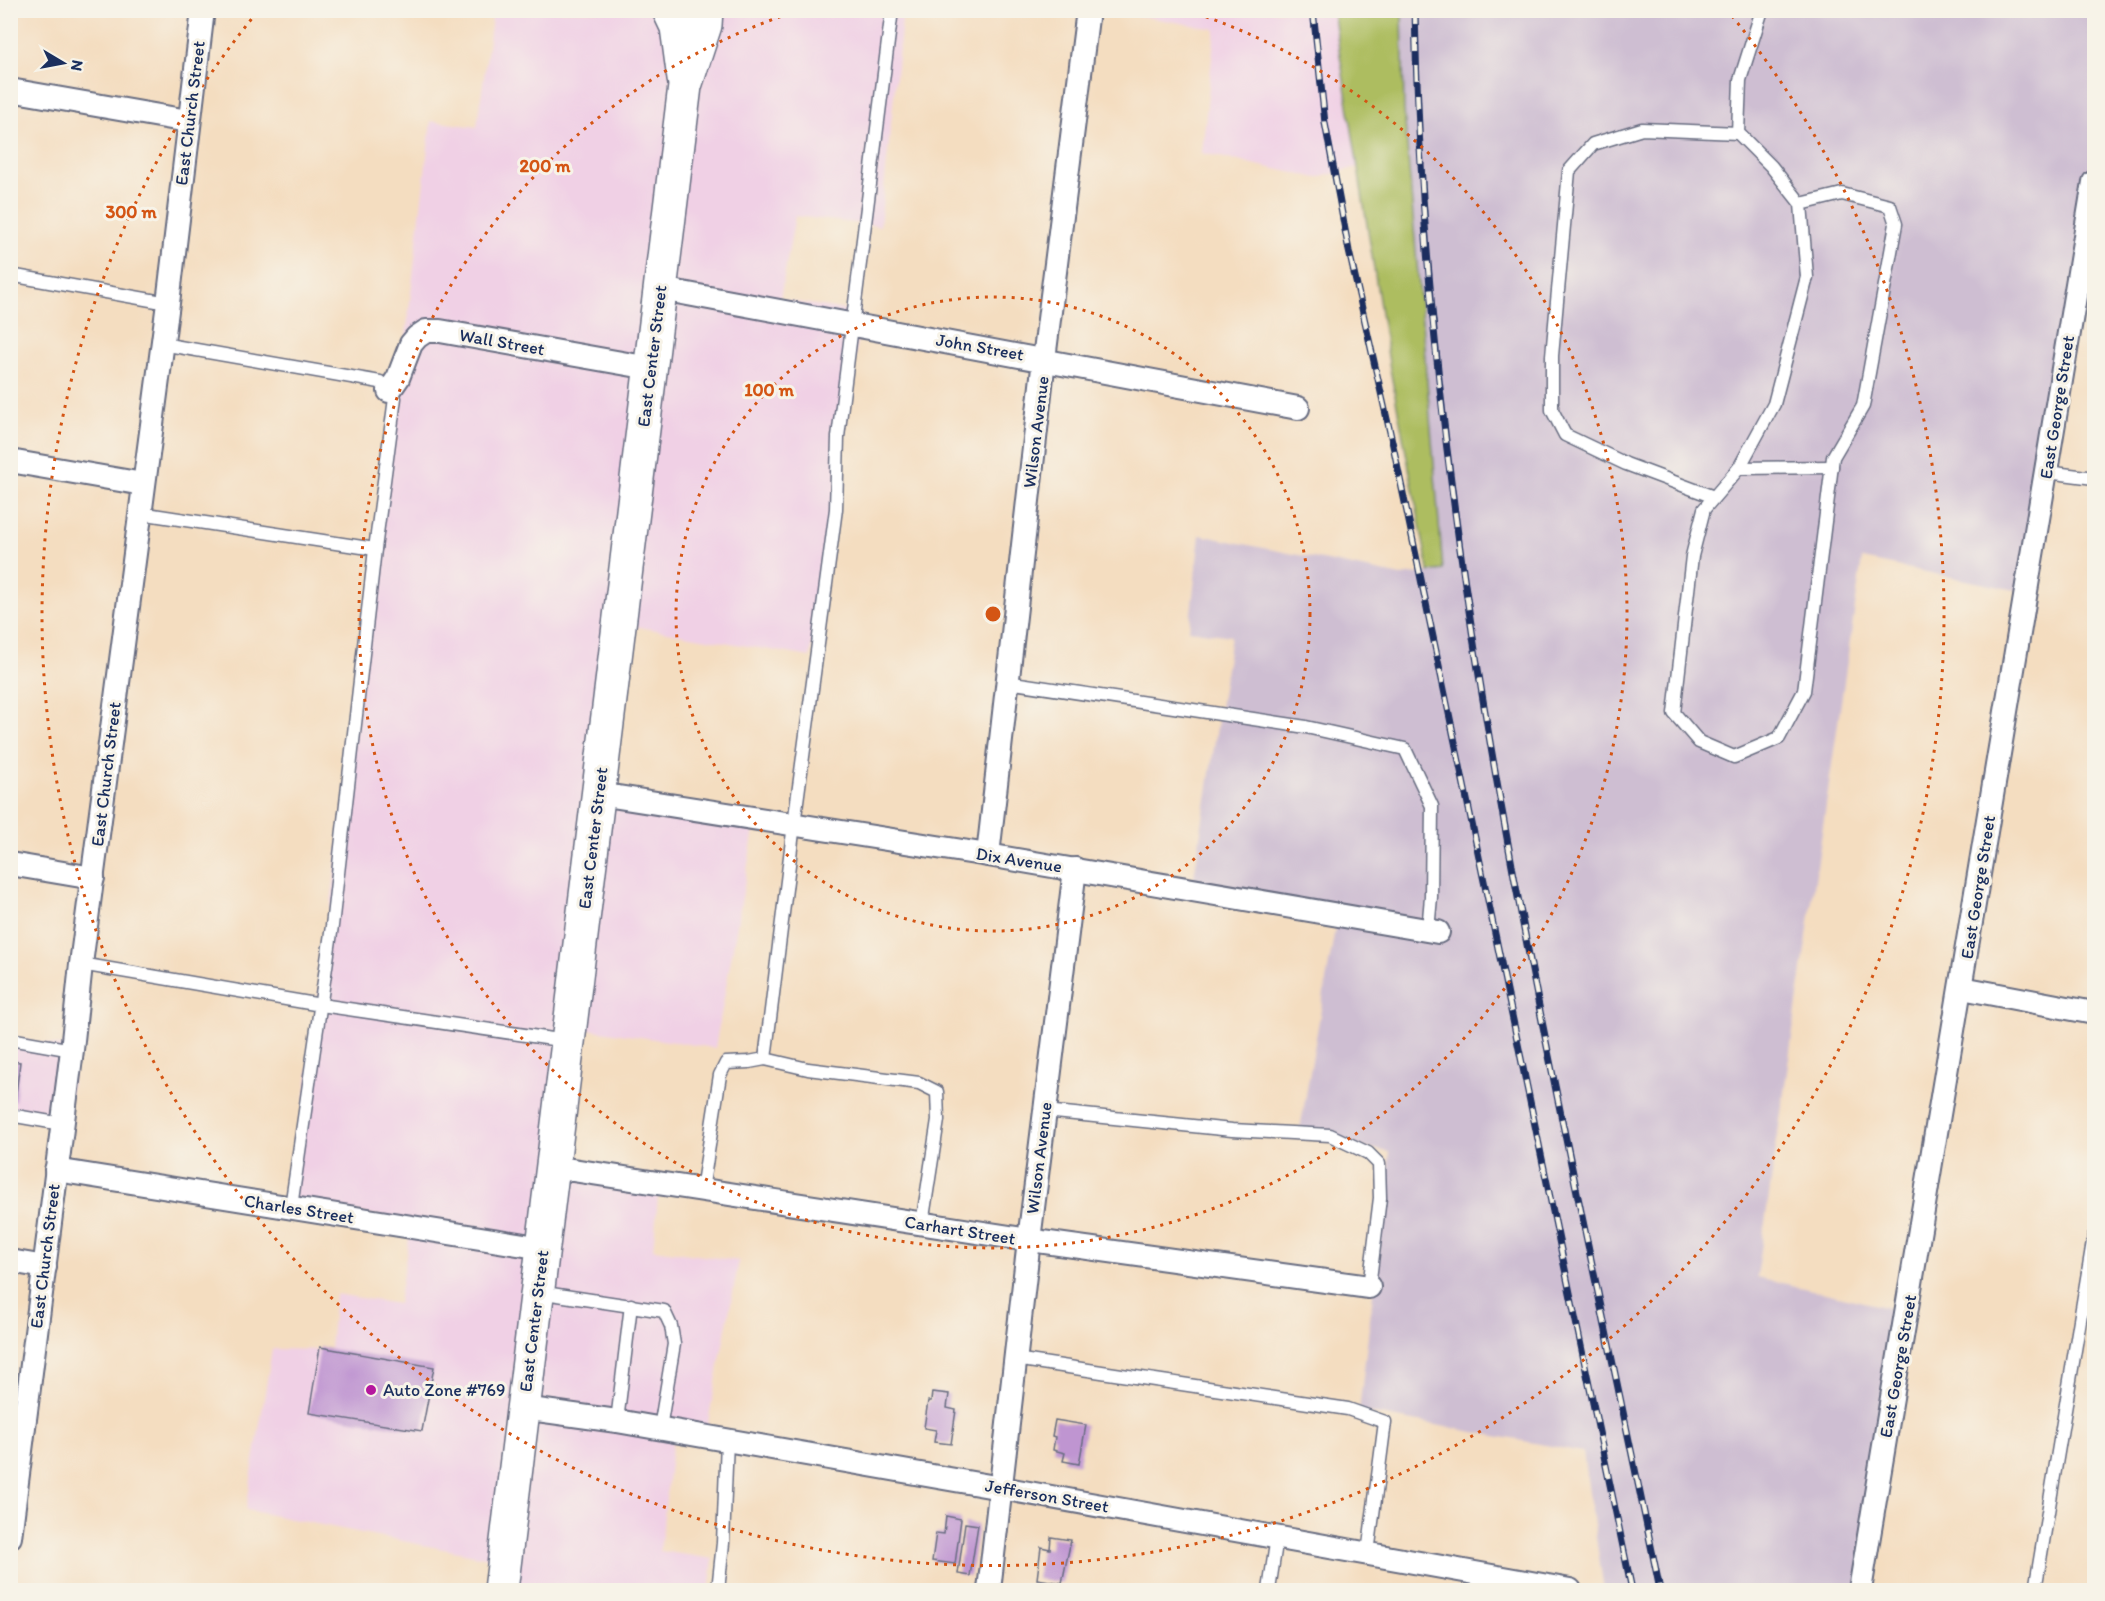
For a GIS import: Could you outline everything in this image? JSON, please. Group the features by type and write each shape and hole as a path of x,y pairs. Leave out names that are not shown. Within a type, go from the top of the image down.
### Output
{"main road":[{"name":"East Center Street","path":"669,10 676,27 685,86"},
{"name":"East Center Street","path":"501,1590 685,86 705,25 706,10"}],"street":[{"name":"East Church Street","path":"10,1537 81,964 168,303 203,10"},
{"name":"Wilson Avenue","path":"988,855 1044,359 1088,10"},
{"path":"10,90 188,121"},
{"name":"East George Street","path":"1860,1590 1962,988 2094,182"},
{"name":"John Street","path":"661,289 1298,408"},
{"name":"Wall Street","path":"389,391 398,378 411,344 426,331 440,331 650,368"},
{"path":"10,461 143,484"},
{"name":"Dix Avenue","path":"599,794 1075,869 1433,931"},
{"path":"10,864 93,878"},
{"name":"Wilson Avenue","path":"989,1590 1075,869"},
{"path":"1962,988 2094,1013"},
{"name":"Carhart Street","path":"553,1167 1029,1240 1369,1287"},
{"name":"Charles Street","path":"56,1170 543,1248"},
{"path":"10,1261 45,1267"},
{"name":"Jefferson Street","path":"522,1408 660,1428 1570,1590"}],"lane":[{"path":"765,1059 836,509 838,437 892,10"},
{"path":"1738,133 1740,80 1762,10"},
{"path":"1714,496 1626,464 1565,435 1552,410 1552,356 1569,171 1593,144 1642,129 1738,133 1772,166 1801,204 1807,277 1774,404 1739,468 1704,509 1692,556 1674,713 1699,742 1734,757 1779,738 1804,691 1833,457 1863,406 1896,224 1890,206 1842,194 1801,204"},
{"path":"10,275 168,303"},
{"path":"162,344 381,382 395,398 375,549 332,926 291,1207"},
{"path":"1739,468 1832,467"},
{"path":"2047,472 2094,478"},
{"path":"140,513 375,549"},
{"path":"1007,682 1306,728 1405,750 1432,806 1433,931"},
{"path":"81,964 321,1005 567,1041"},
{"path":"10,1039 72,1050"},
{"path":"702,1190 720,1075 726,1063 765,1059 808,1069 919,1083 937,1092 938,1120 922,1224"},
{"path":"1045,1111 1232,1130 1330,1134 1368,1153 1379,1164 1380,1198 1369,1287"},
{"path":"10,1115 62,1124"},
{"path":"2035,1590 2094,1236"},
{"path":"537,1292 664,1311 671,1326 674,1344 660,1428"},
{"path":"617,1421 631,1305"},
{"path":"1016,1359 1348,1409 1385,1422 1368,1553"},
{"path":"718,1590 723,1544 727,1440"},
{"path":"1269,1590 1277,1537"}],"shaded area":[{"path":"493,11 903,11 880,226 795,216 780,299 862,313 810,657 622,624 603,791 757,814 715,1048 573,1027 553,1164 660,1176 653,1249 739,1261 706,1433 674,1429 660,1551 713,1559 709,1590 493,1590 494,1559 246,1510 272,1349 330,1350 335,1294 398,1304 412,1221 291,1202 399,396 431,121 477,127"},
{"path":"1112,11 1333,11 1358,167 1317,178 1202,153 1215,29"},
{"path":"1402,11 2094,11 2094,205 2030,593 1862,559 1757,1277 1910,1313 1864,1590 1604,1590 1583,1452 1359,1411 1390,1152 1299,1135 1338,912 1193,884 1231,636 1189,630 1200,535 1401,576 1443,570 1404,110"},
{"path":"10,1038 77,1048 65,1125 11,1117"}],"green space":[{"path":"1333,11 1402,11 1404,110 1443,570 1429,572 1390,369"}],"building":[{"path":"10,1061 20,1062 15,1101 10,1100"},
{"name":"Auto Zone #769","path":"320,1347 434,1367 422,1431 309,1413"},
{"path":"932,1392 949,1394 947,1408 956,1410 951,1444 934,1442 936,1430 924,1428 928,1401 931,1401"},
{"path":"1055,1420 1086,1425 1079,1464 1063,1461 1065,1453 1053,1450 1055,1437 1052,1436"},
{"path":"946,1516 961,1519 955,1564 932,1561 936,1533 944,1534"},
{"path":"965,1523 978,1525 970,1576 958,1574"},
{"path":"1051,1537 1071,1540 1062,1583 1037,1579 1041,1547 1050,1549"}],"railway":[{"path":"1313,10 1325,123 1349,251 1394,450 1632,1590"},
{"path":"1415,10 1424,210 1442,410 1469,608 1501,806 1538,1002 1660,1590"}],"place":[{"name":"Auto Zone #769","path":"371,1390"}]}
